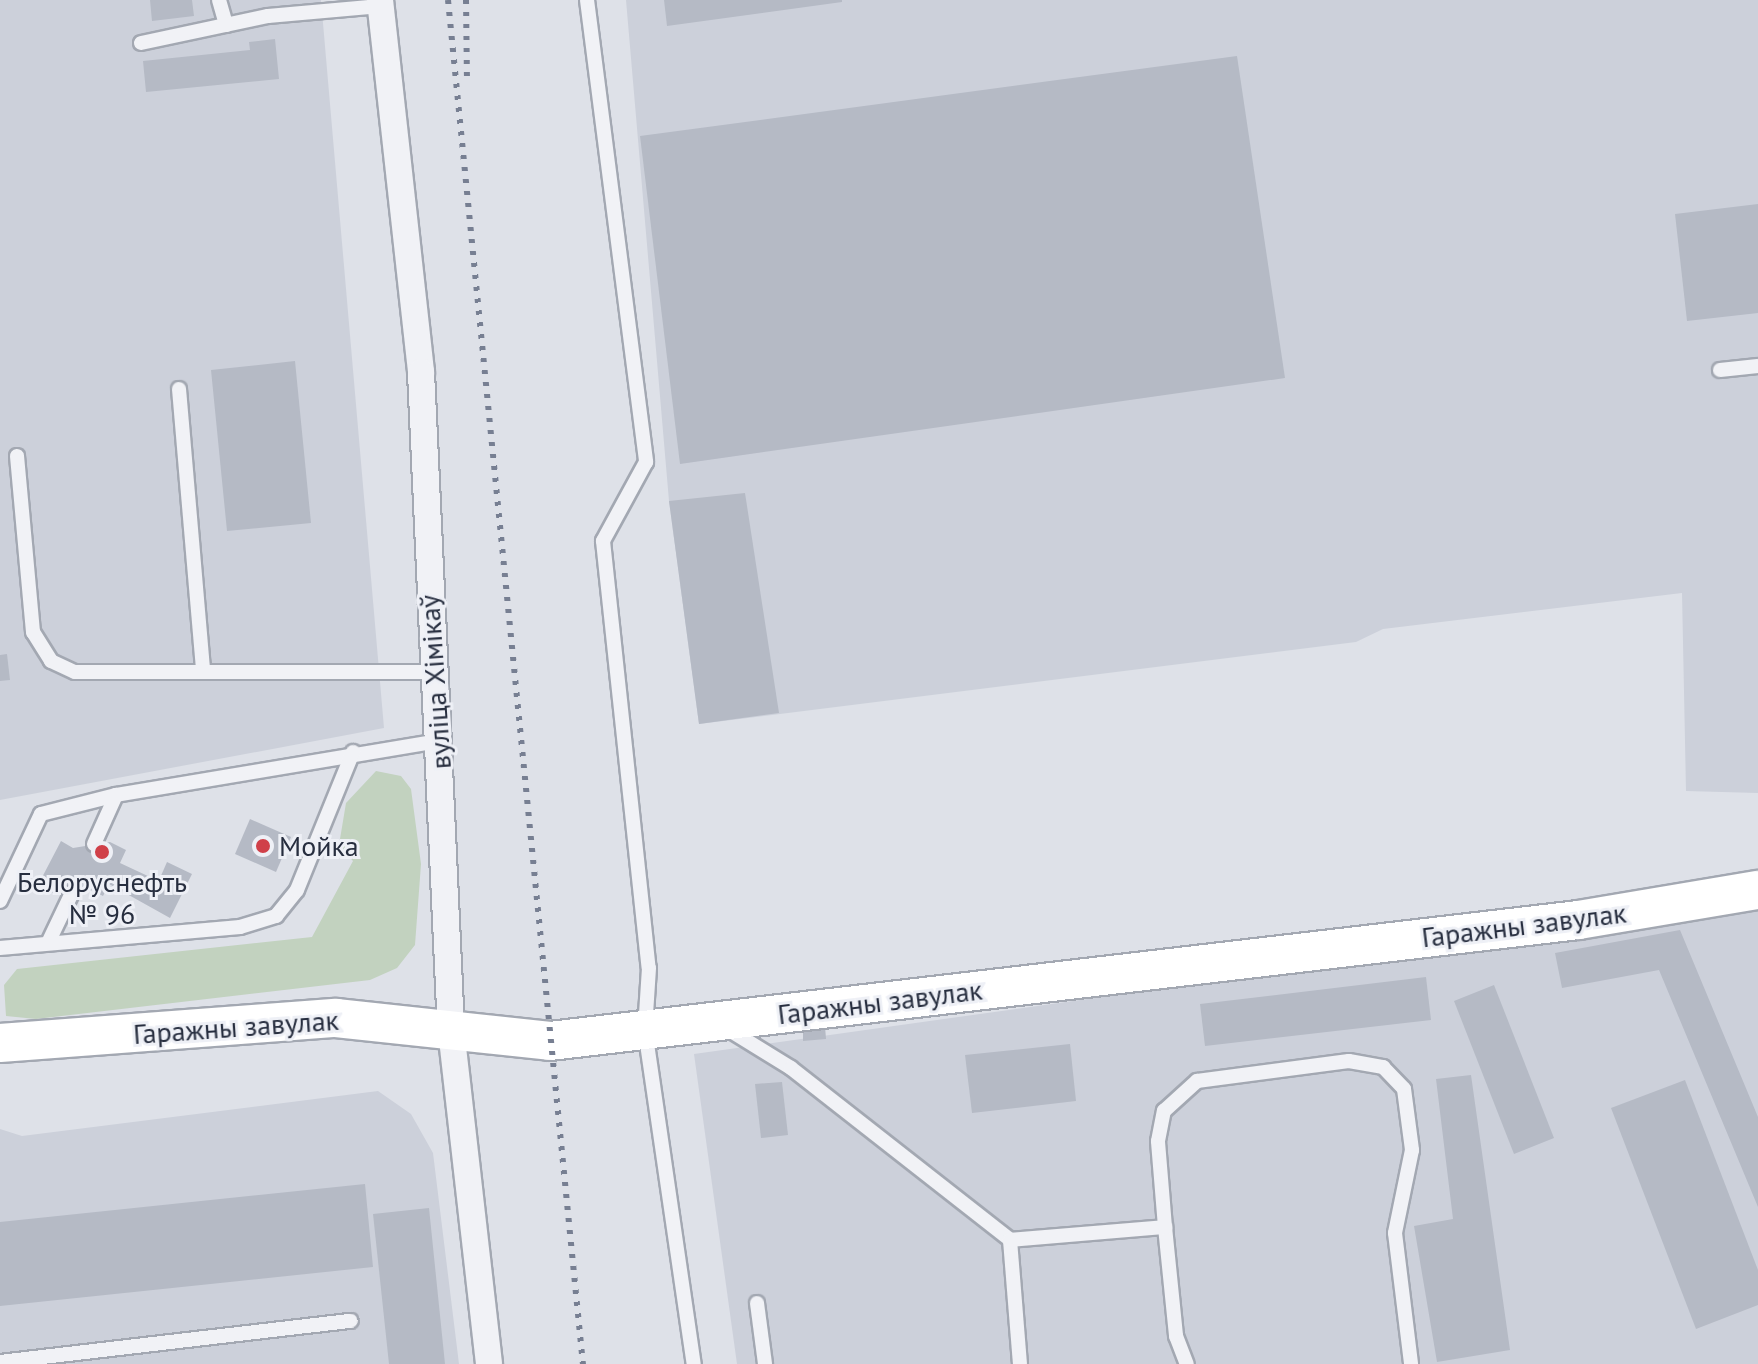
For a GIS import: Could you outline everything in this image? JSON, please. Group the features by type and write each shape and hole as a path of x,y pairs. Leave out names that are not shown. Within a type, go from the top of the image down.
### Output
{"street":[{"name":"вуліца Хімікаў","path":"380,3 421,372 431,672 439,741 451,1030 489,1364"},
{"name":"Гаражны завулак","path":"0,1043 336,1018 550,1041 1578,920 1758,890"}],"lane":[{"path":"219,0 226,25"},
{"path":"587,0 646,462 603,541 649,968 645,1030 694,1364"},
{"path":"141,43 226,25 380,3"},
{"path":"1720,370 1758,366"},
{"path":"179,389 203,671"},
{"path":"17,456 33,632 51,661 75,672 431,672"},
{"path":"0,901 41,814 116,795 353,752 439,741"},
{"path":"0,948 240,927 276,916 297,890 353,752"},
{"path":"94,844 116,795"},
{"path":"48,943 72,893"},
{"path":"716,1022 791,1068 1010,1240 1165,1227"},
{"path":"1187,1364 1176,1336 1165,1227 1158,1141 1164,1111 1197,1081 1349,1061 1383,1067 1404,1089 1412,1150 1395,1233 1411,1364"},
{"path":"1010,1240 1020,1364"},
{"path":"757,1303 765,1364"},
{"path":"0,1362 351,1321"}],"shaded area":[{"path":"0,0 321,0 384,728 0,800"},
{"path":"626,0 1758,0 1758,793 1686,791 1682,593 1383,629 1356,642 699,724 669,501"},
{"path":"1758,905 1758,1364 737,1364 694,1054"},
{"path":"378,1091 411,1114 433,1153 459,1364 0,1364 0,1129 22,1136"}],"green space":[{"path":"376,771 401,776 411,789 421,864 415,945 397,968 370,980 36,1019 6,1016 4,985 17,969 312,937 353,861 339,845 346,803"}],"building":[{"path":"150,0 192,0 194,16 152,21"},
{"path":"664,0 842,0 842,2 667,26"},
{"path":"275,39 279,79 146,92 143,61 250,50 249,42"},
{"path":"1237,56 1285,378 680,464 640,136"},
{"path":"1758,204 1758,313 1687,321 1675,214"},
{"path":"295,361 311,523 227,531 211,370"},
{"path":"745,493 779,713 699,724 669,501"},
{"path":"7,654 10,680 0,681 0,655"},
{"name":"Мойка","path":"250,819 291,837 276,872 235,854"},
{"path":"61,841 73,848 110,842 126,850 120,863 150,877 160,878 167,862 192,874 170,918 109,884 103,896 91,890 51,893 37,887"},
{"path":"1680,930 1758,1117 1758,1207 1659,970 1562,988 1555,953"},
{"path":"1426,977 1431,1020 1205,1046 1200,1004"},
{"path":"1494,985 1554,1138 1514,1154 1454,1001"},
{"path":"825,1026 826,1039 803,1041 803,1027"},
{"path":"1070,1044 1076,1101 972,1113 965,1055"},
{"path":"1471,1075 1510,1350 1437,1362 1414,1226 1453,1219 1436,1079"},
{"path":"1685,1080 1758,1270 1758,1305 1696,1329 1611,1108"},
{"path":"782,1082 788,1135 761,1138 755,1084"},
{"path":"365,1184 373,1267 0,1306 0,1222"},
{"path":"429,1208 445,1364 389,1364 373,1214"}],"railway":[{"path":"448,0 583,1364"},
{"path":"466,0 467,84"}],"place":[{"name":"Мойка","path":"263,846"},
{"name":"Белоруснефть № 96","path":"102,852"}]}
